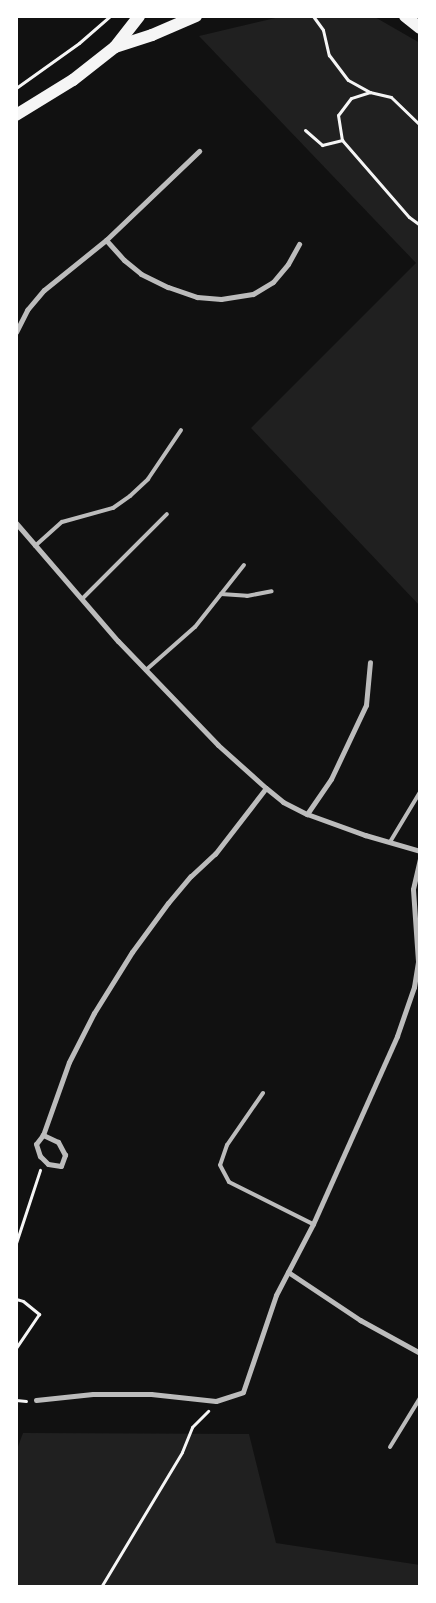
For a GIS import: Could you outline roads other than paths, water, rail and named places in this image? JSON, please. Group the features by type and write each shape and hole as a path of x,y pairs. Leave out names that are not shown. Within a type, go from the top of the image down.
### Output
{"main road":[{"path":"16,115 73,80 115,47 139,16"},
{"path":"115,47 152,35 196,16"},
{"path":"405,16 420,28"}],"street":[{"path":"16,332 27,310 44,290 106,240 199,151"},
{"path":"106,240 124,260 141,274 168,287 196,297 221,299 253,294 273,282 288,264 299,244"},
{"path":"16,524 146,670 218,745 283,802 307,814 420,851"},
{"path":"307,814 331,779 366,705 370,662"},
{"path":"43,1135 58,1142 65,1155 61,1166 48,1164 43,1159 36,1144 43,1135 69,1062 94,1013 132,952 168,904 191,876 214,854 266,788"},
{"path":"36,1400 93,1394 150,1394 216,1401 243,1392 276,1295 313,1224 397,1036 414,987 419,961 413,888 420,859"},
{"path":"288,1272 360,1320 420,1353"}],"lane":[{"path":"35,546 62,522 114,508 130,496 148,480 181,430"},
{"path":"82,599 167,514"},
{"path":"146,670 195,627 244,565"},
{"path":"221,594 247,596 272,591"},
{"path":"390,842 420,792"},
{"path":"263,1094 227,1145 220,1165 228,1182 313,1224"},
{"path":"390,1447 420,1398"}]}
